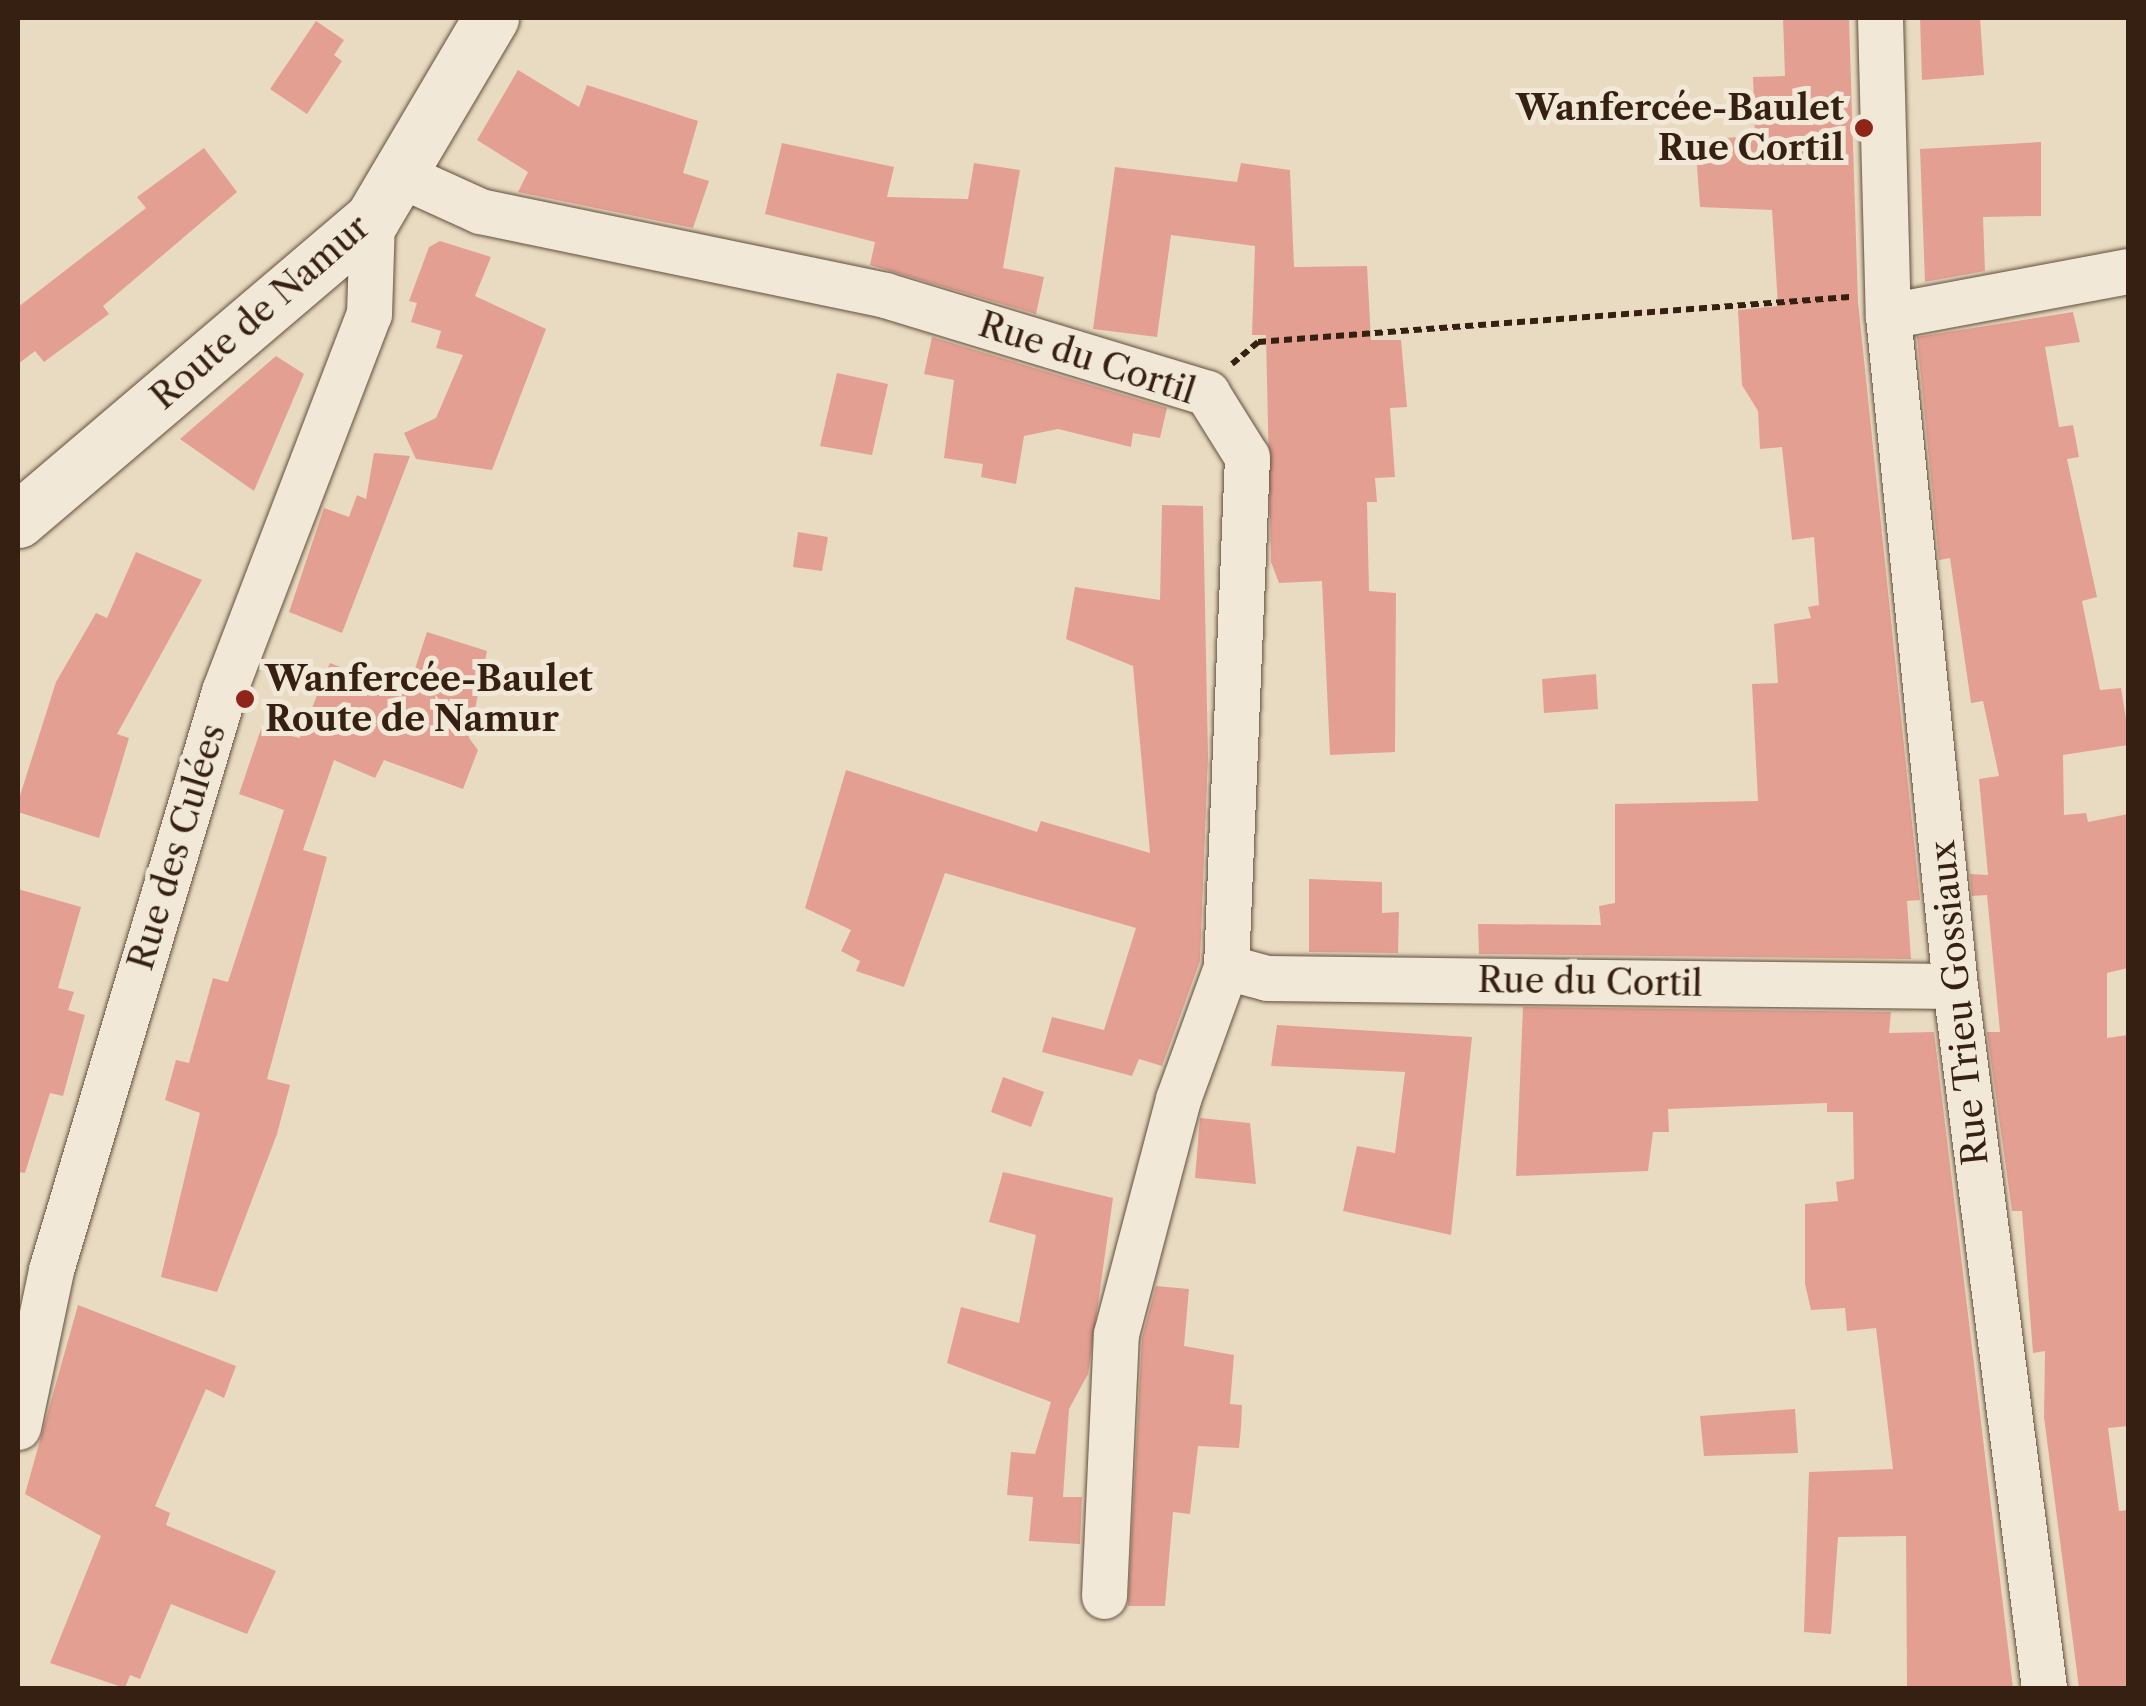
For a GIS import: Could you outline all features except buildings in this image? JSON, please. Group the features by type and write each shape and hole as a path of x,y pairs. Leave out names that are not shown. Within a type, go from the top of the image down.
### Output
{"main road":[{"name":"Route de Namur","path":"18,520 388,197 491,18"}],"street":[{"name":"Rue Trieu Gossiaux","path":"1880,18 1888,316 1955,986 2044,1688"},
{"name":"Rue du Cortil","path":"388,197 480,210 885,295 1200,392 1247,458 1226,966 1178,1100 1116,1334 1104,1596"},
{"name":"Rue des Culées","path":"18,1427 51,1270 224,691 369,314 388,197"},
{"path":"1888,316 2128,271"},
{"name":"Rue du Cortil","path":"1226,966 1267,978 1955,986"}],"path":[{"path":"1200,392 1258,342 1865,296 1888,316"}],"place":[{"name":"Wanfercée-Baulet Rue Cortil","path":"1864,128"},
{"name":"Wanfercée-Baulet Route de Namur","path":"245,699"}]}
